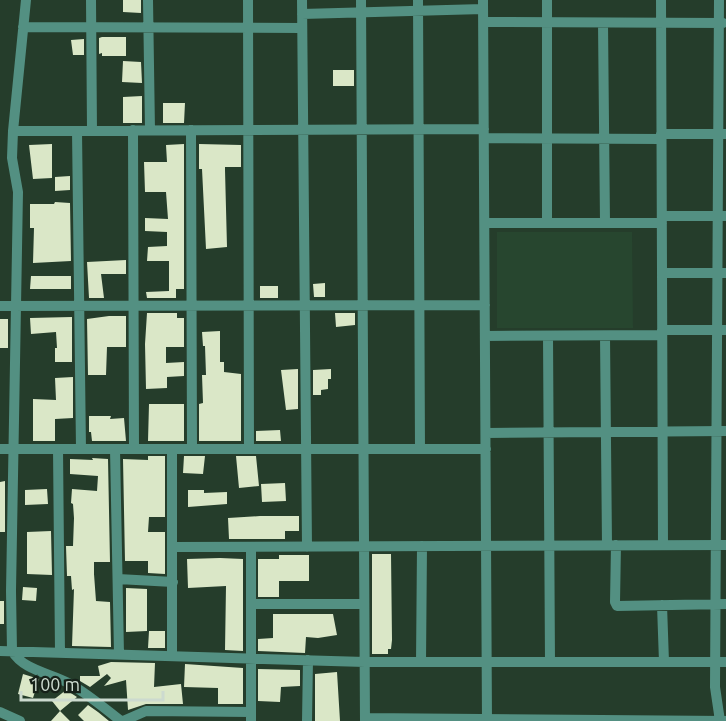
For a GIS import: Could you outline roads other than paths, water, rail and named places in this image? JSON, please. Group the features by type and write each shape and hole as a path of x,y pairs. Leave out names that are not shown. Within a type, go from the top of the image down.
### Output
{"street":[{"path":"26,0 12,158 18,192 12,536 5,591 12,651 22,662 68,682 122,721 146,711 250,716 251,547"},
{"path":"91,0 92,131"},
{"path":"148,0 150,130"},
{"path":"248,0 249,449"},
{"path":"302,0 307,547"},
{"path":"361,0 365,720 726,721"},
{"path":"547,0 547,224"},
{"path":"661,0 663,545"},
{"path":"719,0 722,23 723,82 721,662 715,687 721,721"},
{"path":"302,14 361,12 418,5 483,4 487,719"},
{"path":"418,5 420,449"},
{"path":"483,22 722,23"},
{"path":"603,22 605,223"},
{"path":"23,27 302,28"},
{"path":"133,130 134,449"},
{"path":"191,130 192,449"},
{"path":"13,131 419,130 547,138 722,134"},
{"path":"77,131 81,449"},
{"path":"0,156 12,158"},
{"path":"485,224 605,223 722,216"},
{"path":"662,273 722,273"},
{"path":"0,306 485,305"},
{"path":"485,336 605,336 722,330"},
{"path":"548,336 550,662"},
{"path":"605,336 606,432 615,602 617,606 721,604"},
{"path":"486,433 721,431"},
{"path":"0,449 486,449"},
{"path":"58,449 60,652"},
{"path":"115,449 119,654"},
{"path":"172,449 172,656"},
{"path":"0,535 12,536"},
{"path":"173,548 721,545"},
{"path":"421,662 422,546"},
{"path":"118,579 173,582"},
{"path":"251,604 364,604"},
{"path":"662,605 664,662"},
{"path":"0,651 365,662 721,662"},
{"path":"308,660 308,721"},
{"path":"0,712 20,721"}]}
